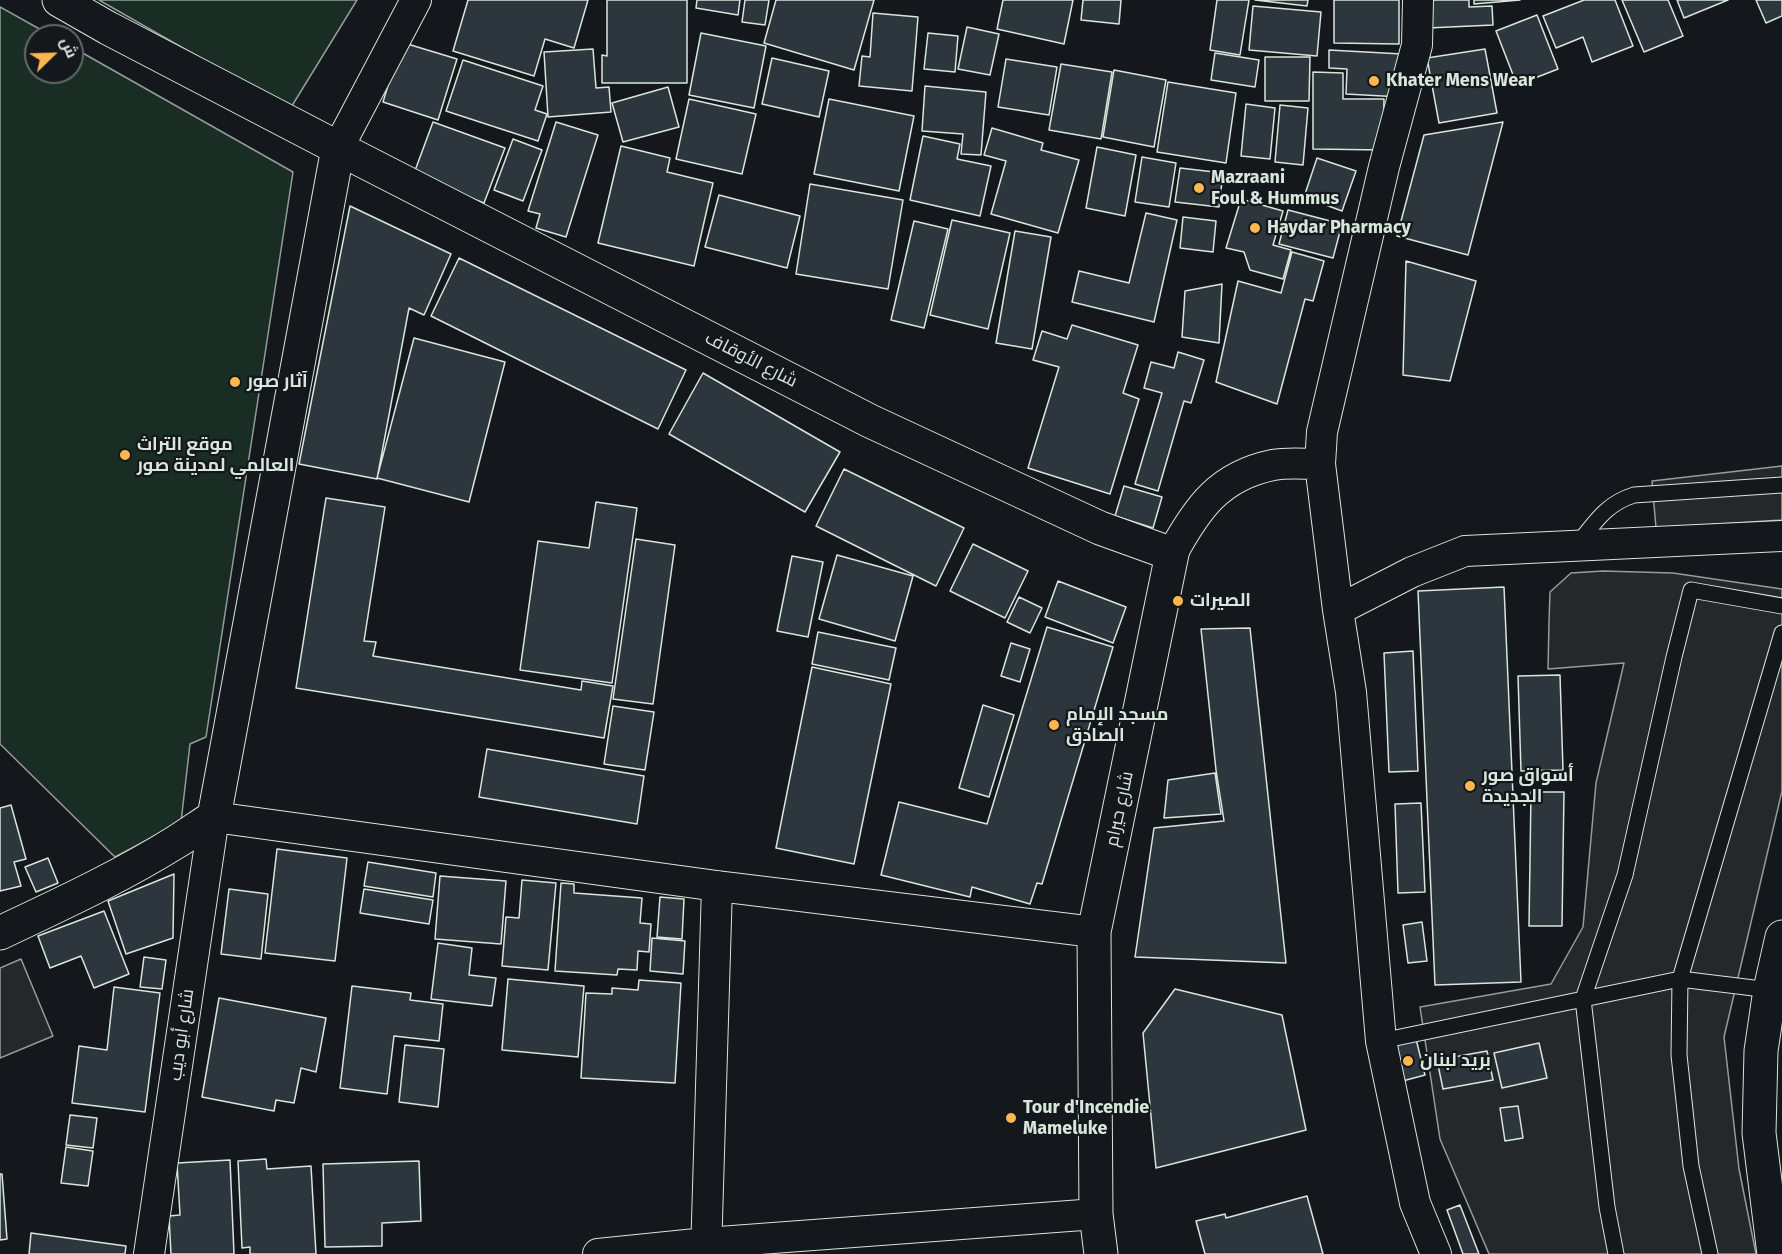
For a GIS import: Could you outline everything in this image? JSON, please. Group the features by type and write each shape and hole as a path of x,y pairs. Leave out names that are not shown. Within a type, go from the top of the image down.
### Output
{"street":[{"name":"شارع الأوقاف","path":"58,0 339,148 870,421 1100,528 1172,554"},
{"path":"214,817 339,148 416,0"},
{"path":"1418,0 1417,45 1384,167 1322,432 1320,464 1338,610 1351,692 1381,1041 1415,1203 1436,1254"},
{"name":"شارع حيرام","path":"1101,1254 1096,1214 1094,932 1172,554 1200,509 1217,489 1245,472 1276,465 1320,464"},
{"path":"1338,610 1412,572 1465,551 1782,536"},
{"path":"0,933 81,895 176,842 214,817 717,886 1094,932"},
{"name":"شارع أبو ديب","path":"149,1254 214,817"},
{"path":"706,1249 717,886"},
{"path":"1774,1254 1759,1133 1761,1051 1770,990 1782,937"},
{"path":"598,1254 706,1249 1096,1214"}],"lane":[{"path":"1576,546 1607,508 1619,500 1634,495 1782,485"},
{"path":"1616,1254 1607,1207 1583,999 1625,875 1691,590 1782,606"},
{"path":"1710,1254 1691,1166 1681,1077 1680,979 1782,633"},
{"path":"1381,1041 1680,979 1770,990"}],"green space":[{"path":"99,0 357,0 290,109"},
{"name":"موقع التراث العالمي لمدينة صور","path":"0,7 30,24 24,24 24,84 84,84 84,54 293,172 206,737 190,744 181,822 115,857 0,744"}],"shaded area":[{"path":"1782,466 1782,520 1656,528 1652,481"},
{"path":"1603,571 1673,573 1782,589 1782,791 1724,1037 1739,1169 1756,1254 1489,1254 1440,1139 1420,1007 1551,984 1583,927 1596,783 1624,663 1548,669 1550,592 1571,573"},
{"path":"21,959 53,1036 0,1058 0,968"}],"building":[{"path":"468,0 588,0 574,48 545,39 534,76 453,51"},
{"path":"607,0 687,0 687,83 602,83 602,55 607,56"},
{"path":"697,0 740,0 738,15 696,8"},
{"path":"745,0 769,0 765,25 742,22"},
{"path":"776,0 874,0 854,70 764,43"},
{"path":"1003,0 1073,0 1064,44 997,29"},
{"path":"1083,0 1121,0 1119,24 1081,20"},
{"path":"1217,0 1249,0 1240,55 1210,50"},
{"path":"1255,0 1308,0 1307,6"},
{"path":"1334,0 1399,0 1399,44 1334,43"},
{"path":"1427,0 1469,0 1469,7 1492,6 1493,25 1428,28"},
{"path":"1474,0 1520,0 1474,4"},
{"path":"1584,0 1615,0 1633,46 1592,62 1583,37 1556,48 1543,16"},
{"path":"1622,0 1668,0 1683,36 1644,52"},
{"path":"1677,0 1728,0 1684,18"},
{"path":"1756,0 1782,0 1782,16 1766,23"},
{"path":"1253,6 1321,12 1317,56 1249,50"},
{"path":"873,13 918,17 912,91 859,86 862,56 870,57"},
{"path":"1537,15 1558,69 1517,85 1496,31"},
{"path":"967,27 999,34 990,75 958,69"},
{"path":"701,33 766,46 754,108 689,95"},
{"path":"928,33 958,36 955,72 924,69"},
{"path":"401,42 457,59 438,120 383,102"},
{"path":"593,49 596,88 609,87 611,112 548,117 544,52"},
{"path":"1485,49 1497,113 1439,123 1427,58"},
{"name":"Khater Mens Wear","path":"1329,50 1402,54 1401,97 1346,94 1347,69 1329,68"},
{"path":"1215,53 1259,60 1255,87 1211,80"},
{"path":"1265,57 1310,57 1309,101 1265,101"},
{"path":"772,58 829,71 819,117 762,104"},
{"path":"1006,59 1057,67 1049,115 998,107"},
{"path":"463,60 543,86 535,110 547,114 538,141 446,111"},
{"path":"1061,64 1112,72 1101,139 1049,130"},
{"path":"1114,70 1166,80 1154,147 1103,137"},
{"path":"1313,72 1343,73 1343,99 1384,99 1383,150 1313,149"},
{"path":"1168,82 1236,93 1226,163 1157,152"},
{"path":"925,86 986,92 981,155 961,154 963,134 922,131"},
{"path":"668,87 679,127 623,142 612,103"},
{"path":"689,99 756,114 742,174 676,159"},
{"path":"829,99 914,116 899,191 814,174"},
{"path":"1246,104 1275,108 1270,159 1241,156"},
{"path":"1280,105 1308,108 1303,165 1275,162"},
{"path":"433,122 505,148 484,203 413,176"},
{"path":"556,122 598,135 566,237 536,228 540,214 528,211"},
{"path":"1503,122 1468,255 1397,236 1424,135"},
{"path":"992,128 1043,143 1041,150 1079,160 1058,233 991,214 1006,161 984,155"},
{"path":"923,136 960,144 957,159 991,166 980,216 910,200"},
{"path":"513,139 542,150 523,201 494,190"},
{"path":"621,146 670,158 667,172 713,183 694,266 598,243"},
{"path":"1097,147 1136,155 1125,216 1086,208"},
{"path":"1142,157 1176,163 1169,207 1135,202"},
{"path":"1317,158 1356,171 1342,211 1304,197"},
{"name":"Mazraani Foul & Hummus","path":"1180,168 1223,173 1219,207 1175,202"},
{"path":"810,184 903,200 888,289 796,274"},
{"path":"719,195 800,216 787,268 705,247"},
{"name":"Haydar Pharmacy","path":"1241,199 1283,211 1273,245 1291,250 1283,279 1250,270 1244,252 1226,248"},
{"path":"350,206 451,254 424,315 409,308 377,479 299,464"},
{"path":"1288,210 1342,224 1333,258 1279,244"},
{"path":"1146,213 1177,220 1154,322 1072,302 1079,271 1129,283"},
{"path":"1183,217 1216,221 1213,252 1180,248"},
{"path":"952,220 1010,233 988,329 930,315"},
{"path":"914,221 948,229 924,328 891,320"},
{"path":"1015,231 1051,237 1032,349 996,343"},
{"path":"1292,252 1324,261 1313,301 1305,299 1277,404 1216,382 1238,281 1281,293"},
{"path":"459,258 686,370 658,429 431,316"},
{"path":"1406,261 1476,281 1450,381 1403,375"},
{"path":"1222,284 1219,343 1182,337 1185,291"},
{"path":"1072,325 1138,345 1123,393 1139,399 1110,494 1028,468 1059,367 1033,360 1042,331 1067,339"},
{"path":"414,338 505,362 469,502 377,478"},
{"path":"1178,352 1204,360 1191,403 1184,401 1158,491 1135,484 1162,393 1144,388 1151,362 1174,368"},
{"path":"703,373 840,452 805,512 669,434"},
{"path":"844,469 964,528 936,586 816,526"},
{"path":"1124,486 1162,497 1153,528 1115,516"},
{"path":"326,498 385,507 364,641 376,642 373,656 581,690 582,681 613,686 604,738 296,688"},
{"path":"596,502 637,508 612,683 520,670 538,541 589,548"},
{"path":"636,539 675,545 653,704 613,699"},
{"path":"973,544 1028,571 1005,618 950,591"},
{"path":"837,555 913,576 895,641 819,619"},
{"path":"792,556 823,562 808,637 777,631"},
{"path":"1058,581 1126,607 1113,643 1045,617"},
{"name":"أسواق صور الجديدة","path":"1504,587 1521,982 1435,985 1418,591"},
{"path":"1019,597 1042,608 1030,633 1007,622"},
{"name":"مسجد الإمام الصادق","path":"1047,627 1113,647 1042,884 1037,883 1030,904 972,887 970,897 881,875 899,802 987,824"},
{"path":"1250,628 1286,963 1135,957 1154,828 1224,821 1216,770 1201,629"},
{"path":"818,632 896,648 889,680 812,664"},
{"path":"1011,643 1030,649 1020,682 1001,676"},
{"path":"1413,651 1418,771 1389,772 1384,653"},
{"path":"812,667 891,684 854,864 776,848"},
{"path":"1560,675 1563,770 1521,771 1518,676"},
{"path":"983,705 1014,715 989,797 959,788"},
{"path":"613,706 654,712 645,770 604,764"},
{"path":"487,749 644,776 637,824 479,797"},
{"path":"1215,773 1221,814 1164,818 1168,780"},
{"path":"1531,792 1564,792 1562,926 1529,926"},
{"path":"1421,803 1425,892 1398,893 1395,804"},
{"path":"11,805 26,859 14,862 21,886 0,891 0,808"},
{"path":"277,849 347,858 335,961 265,953"},
{"path":"48,858 58,883 36,892 25,867"},
{"path":"368,862 436,873 433,897 364,886"},
{"path":"174,874 173,938 126,954 108,901"},
{"path":"440,876 506,881 501,944 435,939"},
{"path":"522,880 556,883 548,970 502,966 506,917 519,918"},
{"path":"561,883 574,884 574,893 642,898 640,923 651,924 649,952 638,951 637,970 618,969 617,975 555,971"},
{"path":"229,889 268,894 261,959 221,954"},
{"path":"364,889 433,900 429,924 360,913"},
{"path":"660,897 684,899 682,939 657,937"},
{"path":"104,911 129,974 94,988 81,956 50,968 38,936"},
{"path":"1422,922 1427,961 1408,963 1403,925"},
{"path":"652,938 685,941 683,974 650,971"},
{"path":"438,943 472,948 469,975 496,978 492,1006 431,999"},
{"path":"144,957 166,960 162,989 140,987"},
{"path":"508,979 584,986 578,1057 502,1050"},
{"path":"639,980 681,983 675,1083 581,1078 586,993 612,994 612,988 638,990"},
{"path":"352,986 411,993 410,1000 443,1004 439,1041 394,1036 387,1094 340,1088"},
{"path":"114,987 160,993 145,1112 72,1103 79,1046 107,1050"},
{"path":"1175,989 1282,1015 1306,1130 1156,1168 1143,1033"},
{"path":"219,998 326,1018 316,1072 301,1068 294,1103 276,1100 274,1111 202,1097"},
{"name":"بريد لبنان","path":"1416,1039 1425,1075 1399,1082 1390,1046"},
{"path":"1539,1043 1547,1078 1502,1088 1494,1053"},
{"path":"405,1045 444,1049 438,1107 399,1102"},
{"path":"1487,1051 1493,1080 1443,1089 1437,1060"},
{"path":"1518,1106 1523,1138 1505,1141 1500,1108"},
{"path":"70,1115 97,1118 93,1148 66,1145"},
{"path":"66,1147 93,1151 88,1186 61,1183"},
{"path":"266,1159 267,1169 311,1166 316,1254 250,1254 250,1247 242,1248 238,1161"},
{"path":"230,1160 234,1254 171,1254 169,1216 180,1215 177,1163"},
{"path":"419,1161 421,1221 382,1223 382,1246 325,1247 323,1164"},
{"path":"0,1174 2,1174 7,1239 0,1240"},
{"path":"1307,1196 1323,1254 1205,1254 1196,1221 1225,1214 1226,1218"},
{"path":"1460,1205 1479,1254 1463,1254 1447,1210"},
{"path":"31,1233 126,1246 125,1254 29,1254"}],"place":[{"name":"Khater Mens Wear","path":"1374,81"},
{"name":"Mazraani Foul & Hummus","path":"1199,188"},
{"name":"Haydar Pharmacy","path":"1255,228"},
{"name":"آثار صور","path":"235,382"},
{"name":"موقع التراث العالمي لمدينة صور","path":"125,455"},
{"name":"الصيرات","path":"1178,601"},
{"name":"مسجد الإمام الصادق","path":"1054,725"},
{"name":"أسواق صور الجديدة","path":"1470,786"},
{"name":"بريد لبنان","path":"1408,1061"},
{"name":"Tour d'Incendie Mameluke","path":"1011,1118"}]}
